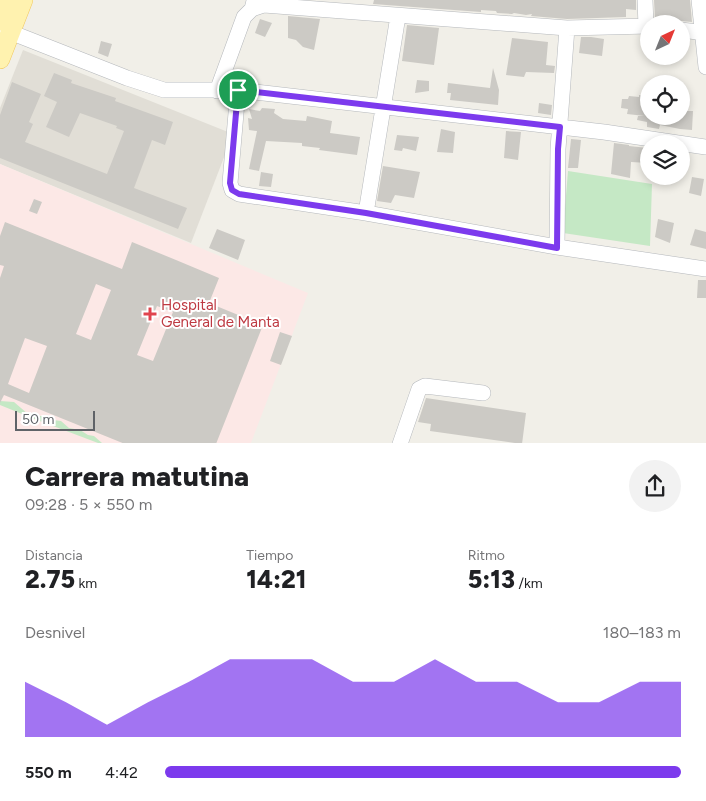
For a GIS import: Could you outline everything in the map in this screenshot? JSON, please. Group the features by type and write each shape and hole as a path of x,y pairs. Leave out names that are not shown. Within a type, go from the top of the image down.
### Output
{"main road":[{"path":"0,59 8,0"},
{"path":"4,27 23,0"}],"street":[{"path":"645,0 646,15"},
{"path":"699,0 704,33 706,67"},
{"path":"217,91 244,17 253,4 567,28 640,26"},
{"path":"366,213 398,16"},
{"path":"4,27 127,78 164,90 238,90 560,127 706,147"},
{"path":"557,248 558,149 567,28"},
{"path":"690,31 704,33"},
{"path":"238,90 230,183 232,190 239,194 366,213 557,248 706,269"},
{"path":"400,443 419,389 425,386 483,393"}],"shaded area":[{"path":"23,50 233,134 191,243 0,164 0,108"},
{"name":"Hospital General de Manta","path":"0,164 308,293 251,443 0,443"}],"green space":[{"path":"568,171 640,182 640,185 652,185 650,246 563,233"},
{"path":"0,401 14,402 28,414 27,416 0,405"},
{"path":"32,416 46,416 53,420 61,421 69,428 94,436 102,443 32,418"}],"building":[{"path":"374,0 636,0 636,10 626,9 626,17 567,19 531,16 532,14 497,13 496,11 481,10 481,12 373,4"},
{"path":"654,0 690,0 692,22 690,22 690,15 655,15"},
{"path":"288,16 320,19 314,50 303,47 296,40 288,38"},
{"path":"260,19 272,23 265,37 255,33"},
{"path":"407,25 439,28 434,65 402,61"},
{"path":"581,37 604,39 602,56 579,53"},
{"path":"512,38 548,42 546,65 555,66 554,73 526,72 524,77 506,75"},
{"path":"101,41 112,44 108,57 98,53"},
{"path":"493,68 499,90 498,105 450,100 451,93 447,93 448,83 490,88"},
{"path":"54,73 72,80 71,83 116,98 115,101 173,122 165,145 152,140 134,188 187,208 178,229 0,158 0,115 12,82 41,94 29,122 33,124 25,142 107,174 124,131 116,128 117,126 80,113 69,137 46,127 57,102 44,96"},
{"path":"417,80 429,81 429,91 415,93"},
{"path":"640,95 640,115 627,114 628,109 621,108 622,99 628,99 629,96 639,97"},
{"path":"539,103 552,105 551,115 538,113"},
{"path":"262,108 275,109 274,113 283,119 306,121 307,116 332,121 330,133 360,137 357,155 319,150 320,148 302,146 302,143 266,141 259,171 249,169 257,131 249,130 248,118 252,119 249,109 260,111"},
{"path":"690,111 693,111 692,130 660,125 690,125"},
{"path":"647,125 660,125 659,129 647,127"},
{"path":"441,129 455,132 453,153 437,152"},
{"path":"506,131 521,132 518,160 504,158"},
{"path":"397,135 419,137 416,151 403,148 402,151 394,150"},
{"path":"571,139 581,140 578,168 568,168"},
{"path":"614,143 640,147 640,163 631,162 630,178 611,174"},
{"path":"383,166 420,172 414,198 395,195 391,203 377,201"},
{"path":"261,172 273,174 271,187 259,186"},
{"path":"692,177 704,179 701,196 689,193"},
{"path":"34,199 42,202 37,214 29,211"},
{"path":"658,219 674,223 670,243 655,237"},
{"name":"Hospital General de Manta","path":"5,222 122,269 132,242 219,278 209,303 263,325 216,443 123,443 4,395 0,403 0,278 4,266 0,265 0,236","holes":["96,284 111,290 91,340 76,334","157,306 173,312 153,361 137,355","25,338 47,346 29,393 8,384"]},
{"path":"217,229 245,240 238,260 209,248"},
{"path":"695,229 706,232 706,249 690,245"},
{"path":"698,280 706,280 706,298 697,298"},
{"path":"280,332 292,336 281,365 270,361"},
{"path":"426,398 526,413 522,443 430,431 431,424 418,422"}],"place":[{"name":"Hospital General de Manta","path":"150,314"}],"route":[{"path":"238,90 560,127 557,248 366,213 239,194 232,190 230,183 238,90"}]}
